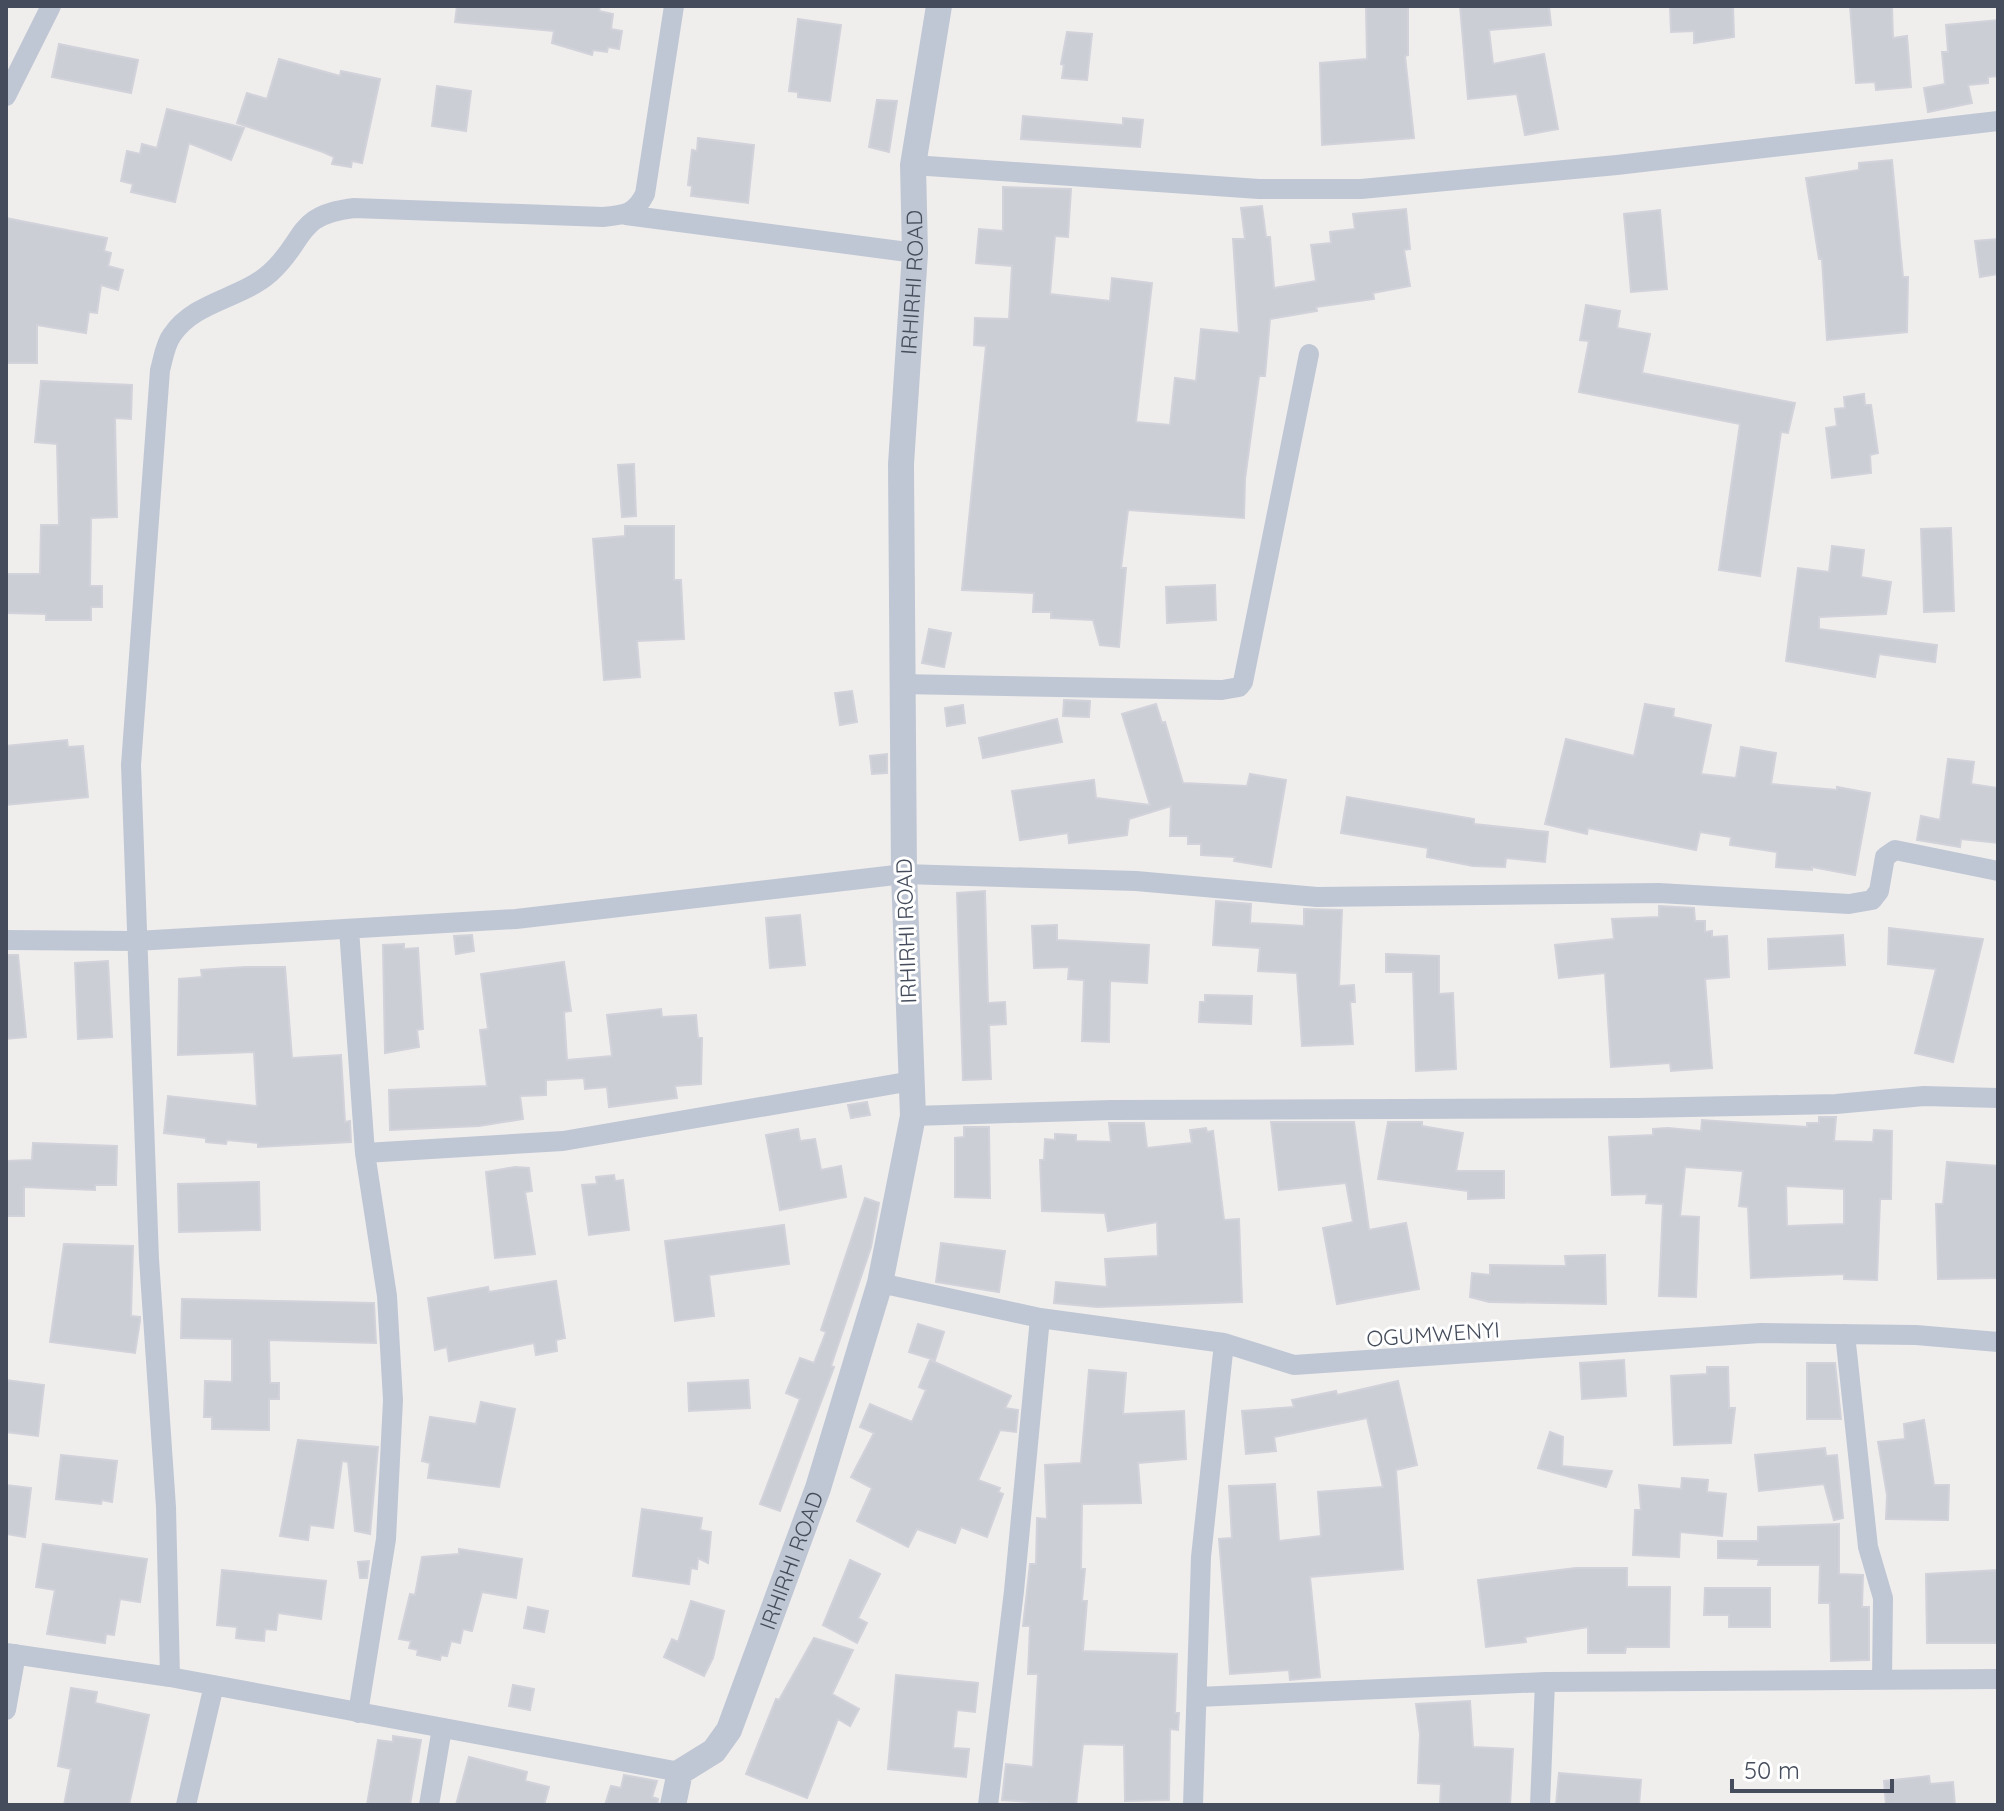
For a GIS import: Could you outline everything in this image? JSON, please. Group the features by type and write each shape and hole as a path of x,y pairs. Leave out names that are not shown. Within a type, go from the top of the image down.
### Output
{"street":[{"path":"6,96 51,6"},
{"path":"626,215 638,208 645,194 674,6"},
{"name":"IRHIRHI ROAD","path":"680,1772 714,1751 729,1730 818,1488 880,1283 913,1116 900,684 901,464 915,253 913,165 939,6"},
{"path":"913,165 1259,189 1361,189 1617,165 1998,121"},
{"path":"170,1677 166,1507 149,1259 131,765 160,370 170,337 191,314 238,293 271,272 305,226 326,211 354,208 626,215 915,253"},
{"path":"900,684 1222,690 1239,687 1243,682 1309,354"},
{"path":"6,940 136,941 516,919 904,874 1136,881 1317,897 1659,893 1849,904 1872,900 1879,891 1885,857 1895,850 1998,871"},
{"path":"349,929 365,1153 387,1296 393,1400 386,1539 358,1713"},
{"path":"365,1153 563,1141 912,1081"},
{"path":"913,1116 1111,1110 1637,1108 1836,1104 1924,1096 1998,1098"},
{"name":"OGUMWENYI","path":"880,1283 1040,1318 1224,1343 1294,1365 1761,1333 1916,1335 1998,1342"},
{"path":"988,1805 1014,1591 1040,1318"},
{"path":"1845,1334 1868,1547 1883,1598 1882,1680"},
{"path":"1193,1805 1201,1557 1224,1343"},
{"path":"6,1710 11,1654 170,1677 680,1772 673,1805"},
{"path":"1197,1697 1545,1682 1998,1679"},
{"path":"1540,1805 1545,1682"},
{"path":"186,1805 214,1685"},
{"path":"429,1805 442,1728"}],"building":[{"path":"457,6 600,6 599,11 613,14 611,29 622,31 619,49 608,47 607,52 593,50 592,55 552,43 554,31 455,22"},
{"path":"1366,6 1408,6 1408,55 1405,56 1414,138 1322,145 1320,63 1367,59"},
{"path":"1460,6 1549,6 1551,25 1489,30 1493,64 1544,54 1558,129 1525,135 1517,94 1468,99"},
{"path":"1670,6 1733,6 1734,37 1694,43 1694,31 1671,32"},
{"path":"1850,6 1892,6 1893,38 1907,36 1911,87 1876,90 1875,82 1856,83"},
{"path":"798,19 841,25 830,101 798,97 798,92 789,91"},
{"path":"1998,20 1998,76 1988,77 1988,83 1968,85 1972,103 1928,112 1924,88 1945,84 1942,52 1948,52 1946,25"},
{"path":"1067,32 1092,34 1087,80 1062,78 1064,65 1061,64"},
{"path":"59,44 138,60 131,93 52,77"},
{"path":"279,59 340,76 341,71 380,79 362,163 352,161 351,167 332,164 334,157 323,152 237,123 247,93 267,99"},
{"path":"437,86 471,91 466,131 432,126"},
{"path":"877,100 897,101 889,152 869,147"},
{"path":"167,109 244,128 231,160 189,143 175,202 131,192 133,184 121,181 127,151 140,154 142,144 157,148"},
{"path":"1023,116 1123,125 1123,118 1143,120 1140,147 1021,139"},
{"path":"698,138 754,145 748,203 691,196 692,186 688,185 692,150 697,151"},
{"path":"1892,160 1903,277 1908,277 1907,332 1827,340 1822,259 1819,259 1806,178 1859,170 1859,163"},
{"path":"1003,187 1071,189 1068,237 1055,236 1050,294 1110,301 1112,278 1152,283 1136,422 1170,425 1175,378 1196,381 1201,329 1239,333 1233,239 1245,239 1241,208 1262,206 1266,237 1270,237 1274,288 1316,281 1311,245 1331,243 1330,232 1355,229 1353,214 1406,209 1410,249 1404,250 1410,286 1373,293 1374,299 1316,307 1317,311 1270,319 1265,376 1259,376 1245,479 1244,518 1128,510 1121,568 1126,568 1119,647 1100,645 1093,620 1051,618 1051,612 1033,612 1034,593 962,590 986,346 974,345 975,318 1009,319 1012,266 976,263 979,229 1003,231"},
{"path":"1660,210 1667,289 1631,292 1624,214"},
{"path":"6,218 107,238 104,251 111,253 108,266 123,270 118,290 101,285 97,313 89,312 86,333 37,325 37,363 6,363"},
{"path":"1998,239 1998,274 1980,277 1975,241"},
{"path":"1586,305 1620,311 1617,328 1650,334 1642,373 1795,403 1788,433 1781,432 1760,576 1719,570 1740,424 1579,392 1589,341 1580,340"},
{"path":"41,381 132,385 131,419 115,418 117,517 91,518 90,586 102,586 102,607 91,607 91,620 46,620 46,614 6,613 6,574 40,574 41,525 59,525 57,444 35,442"},
{"path":"1864,394 1865,405 1871,405 1878,453 1870,455 1871,473 1832,478 1826,428 1837,426 1835,409 1845,408 1844,397"},
{"path":"634,464 636,516 622,517 618,465"},
{"path":"625,526 674,526 674,580 681,580 684,639 637,641 640,677 604,680 593,539 625,536"},
{"path":"1951,528 1954,611 1924,612 1921,529"},
{"path":"1832,546 1864,550 1861,577 1891,582 1886,614 1819,617 1819,629 1937,645 1935,662 1879,654 1875,677 1786,661 1798,568 1829,572"},
{"path":"1215,585 1216,620 1167,623 1166,587"},
{"path":"929,629 951,633 944,667 922,663"},
{"path":"852,691 857,722 840,725 835,693"},
{"path":"1064,700 1090,701 1089,717 1063,716"},
{"path":"1156,704 1162,723 1165,722 1183,783 1247,786 1250,774 1286,780 1271,867 1234,861 1235,857 1201,855 1201,844 1188,844 1188,836 1170,836 1171,806 1129,819 1127,835 1069,843 1068,833 1020,840 1012,791 1094,780 1096,798 1150,805 1122,714"},
{"path":"1645,704 1674,709 1673,717 1711,725 1701,774 1736,778 1741,747 1776,753 1771,784 1837,790 1837,787 1870,793 1855,875 1812,867 1812,870 1776,867 1777,852 1730,845 1731,837 1700,832 1696,850 1588,828 1587,834 1545,824 1566,739 1634,756"},
{"path":"963,705 965,723 947,726 945,708"},
{"path":"1057,719 1062,742 983,758 979,738"},
{"path":"67,740 68,747 83,746 88,797 6,805 6,746"},
{"path":"887,754 887,773 872,774 870,756"},
{"path":"1948,759 1974,762 1971,784 1998,788 1998,843 1961,839 1960,847 1917,840 1921,816 1940,820"},
{"path":"1347,797 1474,819 1474,824 1548,832 1545,862 1506,858 1505,867 1473,866 1427,857 1428,848 1341,833"},
{"path":"985,891 988,1003 1005,1002 1006,1024 989,1025 991,1079 963,1080 957,893"},
{"path":"1216,901 1251,904 1250,923 1304,926 1304,909 1342,910 1339,986 1354,985 1355,1002 1350,1002 1353,1044 1302,1046 1297,973 1258,971 1260,948 1213,945"},
{"path":"1659,906 1694,908 1695,921 1705,921 1705,932 1712,931 1712,937 1727,936 1729,977 1705,979 1712,1068 1671,1071 1670,1063 1611,1067 1605,973 1559,978 1555,945 1614,939 1612,919 1659,917"},
{"path":"800,915 805,965 770,968 766,918"},
{"path":"1057,925 1057,940 1149,945 1147,983 1110,981 1109,1042 1082,1041 1084,980 1068,979 1069,967 1034,968 1032,926"},
{"path":"1889,928 1983,939 1953,1062 1915,1053 1936,969 1888,964"},
{"path":"472,935 474,951 456,954 454,936"},
{"path":"1843,935 1845,965 1769,969 1768,939"},
{"path":"404,944 404,949 418,948 423,1029 417,1030 419,1047 385,1053 383,945"},
{"path":"1386,954 1439,956 1439,994 1453,993 1456,1069 1416,1071 1413,972 1386,972"},
{"path":"6,955 18,955 26,1037 6,1039"},
{"path":"108,961 112,1037 78,1039 75,963"},
{"path":"564,962 571,1011 564,1012 567,1060 612,1056 607,1015 661,1009 662,1017 696,1015 698,1038 702,1038 701,1084 675,1086 677,1098 609,1107 607,1087 585,1089 584,1078 546,1080 546,1095 520,1096 523,1119 479,1126 390,1130 389,1090 487,1086 480,1030 488,1029 481,974"},
{"path":"285,967 292,1058 341,1055 345,1122 350,1121 351,1142 258,1147 258,1143 227,1140 226,1144 206,1142 206,1138 164,1133 168,1096 257,1106 254,1052 178,1055 179,979 202,977 201,970"},
{"path":"1205,995 1252,996 1251,1024 1199,1022 1200,1002 1205,1002"},
{"path":"867,1102 870,1115 851,1118 848,1105"},
{"path":"1819,1117 1836,1117 1834,1141 1873,1142 1874,1130 1892,1131 1891,1199 1880,1199 1877,1280 1844,1279 1844,1274 1751,1278 1748,1207 1739,1206 1743,1171 1685,1167 1680,1216 1699,1217 1696,1297 1659,1296 1663,1204 1646,1203 1647,1194 1612,1195 1609,1137 1653,1135 1653,1129 1668,1128 1701,1131 1702,1120 1807,1127 1807,1123 1819,1123","holes":["1786,1186 1844,1189 1844,1224 1787,1226"]},
{"path":"1271,1122 1354,1122 1369,1230 1406,1223 1419,1289 1337,1304 1323,1228 1353,1222 1346,1183 1279,1190"},
{"path":"1388,1122 1422,1122 1422,1126 1463,1133 1456,1171 1504,1171 1504,1198 1468,1199 1468,1191 1378,1179"},
{"path":"1109,1123 1144,1123 1147,1148 1192,1143 1190,1130 1206,1128 1207,1132 1213,1131 1224,1220 1239,1219 1242,1302 1097,1307 1054,1303 1056,1282 1107,1287 1105,1259 1158,1256 1157,1222 1108,1231 1105,1213 1042,1211 1040,1160 1044,1160 1045,1139 1055,1140 1055,1134 1076,1135 1076,1141 1111,1142"},
{"path":"964,1127 989,1127 990,1198 955,1197 955,1138 964,1137"},
{"path":"798,1129 800,1141 815,1139 821,1170 841,1166 846,1197 780,1210 766,1135"},
{"path":"33,1143 117,1146 116,1185 95,1185 95,1190 24,1187 24,1216 6,1216 6,1161 32,1160"},
{"path":"1947,1162 1998,1166 1998,1278 1938,1279 1936,1204 1943,1204"},
{"path":"529,1168 532,1191 525,1192 535,1254 495,1258 486,1172"},
{"path":"614,1175 615,1181 623,1180 629,1230 589,1235 582,1185 597,1184 596,1177"},
{"path":"259,1182 260,1230 179,1232 178,1184"},
{"path":"865,1198 879,1203 871,1247 831,1366 834,1367 780,1511 760,1504 800,1399 786,1393 800,1358 814,1363 826,1332 821,1330"},
{"path":"784,1225 789,1264 709,1275 714,1316 675,1321 665,1241"},
{"path":"941,1243 1005,1251 999,1292 936,1282"},
{"path":"64,1244 133,1246 131,1316 140,1317 135,1353 50,1342"},
{"path":"1605,1255 1606,1304 1489,1302 1470,1297 1472,1273 1490,1275 1490,1265 1566,1266 1565,1256"},
{"path":"556,1281 565,1338 556,1340 557,1351 536,1355 534,1343 449,1361 447,1347 435,1350 428,1298 488,1287 489,1292"},
{"path":"182,1299 374,1303 376,1343 269,1340 270,1383 279,1383 279,1399 269,1399 269,1430 212,1429 212,1417 204,1417 205,1381 232,1382 232,1339 181,1338"},
{"path":"918,1324 944,1332 935,1360 909,1352"},
{"path":"930,1360 1011,1396 1005,1408 1018,1410 1016,1432 1000,1430 978,1480 1000,1488 998,1492 1003,1494 987,1537 961,1527 955,1543 917,1529 908,1547 857,1521 872,1488 851,1477 874,1433 860,1427 870,1404 912,1422 926,1390 919,1387"},
{"path":"1624,1360 1626,1396 1582,1399 1580,1363"},
{"path":"1807,1363 1835,1363 1841,1419 1807,1419"},
{"path":"1707,1367 1728,1367 1729,1408 1735,1408 1731,1443 1674,1445 1671,1376 1707,1374"},
{"path":"1089,1370 1126,1373 1123,1414 1184,1411 1186,1459 1138,1463 1141,1503 1082,1504 1081,1569 1085,1569 1082,1601 1087,1601 1083,1651 1177,1654 1175,1713 1179,1713 1178,1730 1170,1729 1169,1800 1125,1801 1124,1745 1083,1744 1076,1805 1002,1800 1006,1764 1033,1767 1038,1674 1028,1674 1030,1626 1023,1626 1030,1564 1036,1564 1037,1518 1047,1519 1045,1465 1081,1463"},
{"path":"6,1380 44,1385 38,1436 6,1432"},
{"path":"748,1380 750,1408 689,1411 688,1383"},
{"path":"1398,1381 1417,1465 1396,1470 1403,1569 1310,1577 1320,1677 1290,1680 1289,1670 1230,1674 1219,1539 1232,1538 1229,1486 1275,1484 1279,1541 1321,1536 1318,1492 1383,1487 1367,1418 1274,1437 1276,1451 1246,1454 1242,1411 1294,1407 1292,1400 1336,1391 1337,1395"},
{"path":"481,1402 515,1409 499,1487 428,1478 430,1463 422,1461 430,1417 476,1424"},
{"path":"1924,1420 1934,1485 1949,1485 1948,1520 1886,1519 1887,1495 1878,1442 1905,1439 1904,1424"},
{"path":"1550,1432 1563,1437 1562,1466 1612,1471 1606,1487 1538,1468"},
{"path":"298,1440 378,1447 370,1534 355,1531 348,1462 342,1461 333,1528 310,1525 308,1540 280,1536"},
{"path":"1825,1448 1826,1456 1837,1455 1843,1518 1834,1520 1824,1484 1759,1491 1755,1455"},
{"path":"61,1455 117,1461 112,1502 102,1500 101,1504 56,1499"},
{"path":"1682,1478 1708,1480 1707,1492 1726,1494 1722,1536 1680,1532 1679,1557 1633,1555 1635,1510 1641,1510 1639,1485 1681,1489"},
{"path":"6,1485 31,1488 25,1537 6,1534"},
{"path":"642,1509 702,1518 700,1530 711,1532 708,1563 698,1558 697,1569 691,1568 689,1584 633,1576"},
{"path":"1839,1524 1839,1574 1863,1575 1862,1607 1869,1607 1869,1660 1831,1661 1830,1603 1819,1603 1820,1565 1758,1565 1759,1559 1718,1558 1718,1541 1758,1541 1758,1527"},
{"path":"43,1544 147,1559 140,1602 120,1599 114,1635 106,1634 105,1643 47,1634 55,1590 36,1587"},
{"path":"459,1549 522,1559 516,1598 482,1592 472,1631 463,1629 460,1643 451,1641 447,1656 441,1655 440,1660 417,1655 418,1650 409,1648 411,1641 399,1639 410,1594 415,1595 422,1557 459,1554"},
{"path":"850,1560 880,1574 858,1618 867,1623 857,1643 823,1625"},
{"path":"369,1561 367,1578 360,1578 358,1562"},
{"path":"1576,1568 1627,1568 1627,1587 1670,1587 1669,1647 1626,1647 1625,1653 1588,1653 1588,1627 1525,1637 1526,1642 1486,1647 1478,1580"},
{"path":"222,1570 326,1581 321,1619 278,1613 276,1630 265,1629 264,1641 236,1638 237,1627 217,1625"},
{"path":"1998,1570 1998,1643 1927,1643 1926,1574"},
{"path":"1705,1588 1770,1588 1770,1627 1729,1627 1729,1615 1704,1615"},
{"path":"691,1601 724,1611 713,1658 704,1676 664,1657 672,1639 678,1642"},
{"path":"528,1607 548,1611 544,1632 524,1628"},
{"path":"814,1638 853,1650 832,1694 859,1709 850,1726 838,1719 807,1798 746,1774 776,1699 779,1700"},
{"path":"896,1675 978,1683 975,1712 957,1710 953,1748 969,1749 966,1777 888,1769"},
{"path":"513,1685 534,1689 530,1710 509,1706"},
{"path":"71,1688 97,1692 95,1703 149,1715 129,1805 64,1805 71,1769 58,1766"},
{"path":"1470,1701 1473,1747 1513,1749 1510,1805 1440,1805 1441,1784 1418,1783 1420,1734 1416,1704"},
{"path":"393,1736 421,1740 410,1805 367,1805 378,1740 393,1742"},
{"path":"469,1757 527,1772 525,1781 549,1787 544,1805 456,1805"},
{"path":"1559,1773 1641,1780 1639,1805 1556,1805"},
{"path":"624,1775 657,1781 652,1797 658,1799 657,1805 605,1805 611,1786 621,1788"},
{"path":"1929,1776 1930,1784 1953,1782 1955,1805 1886,1805 1884,1781"}]}
